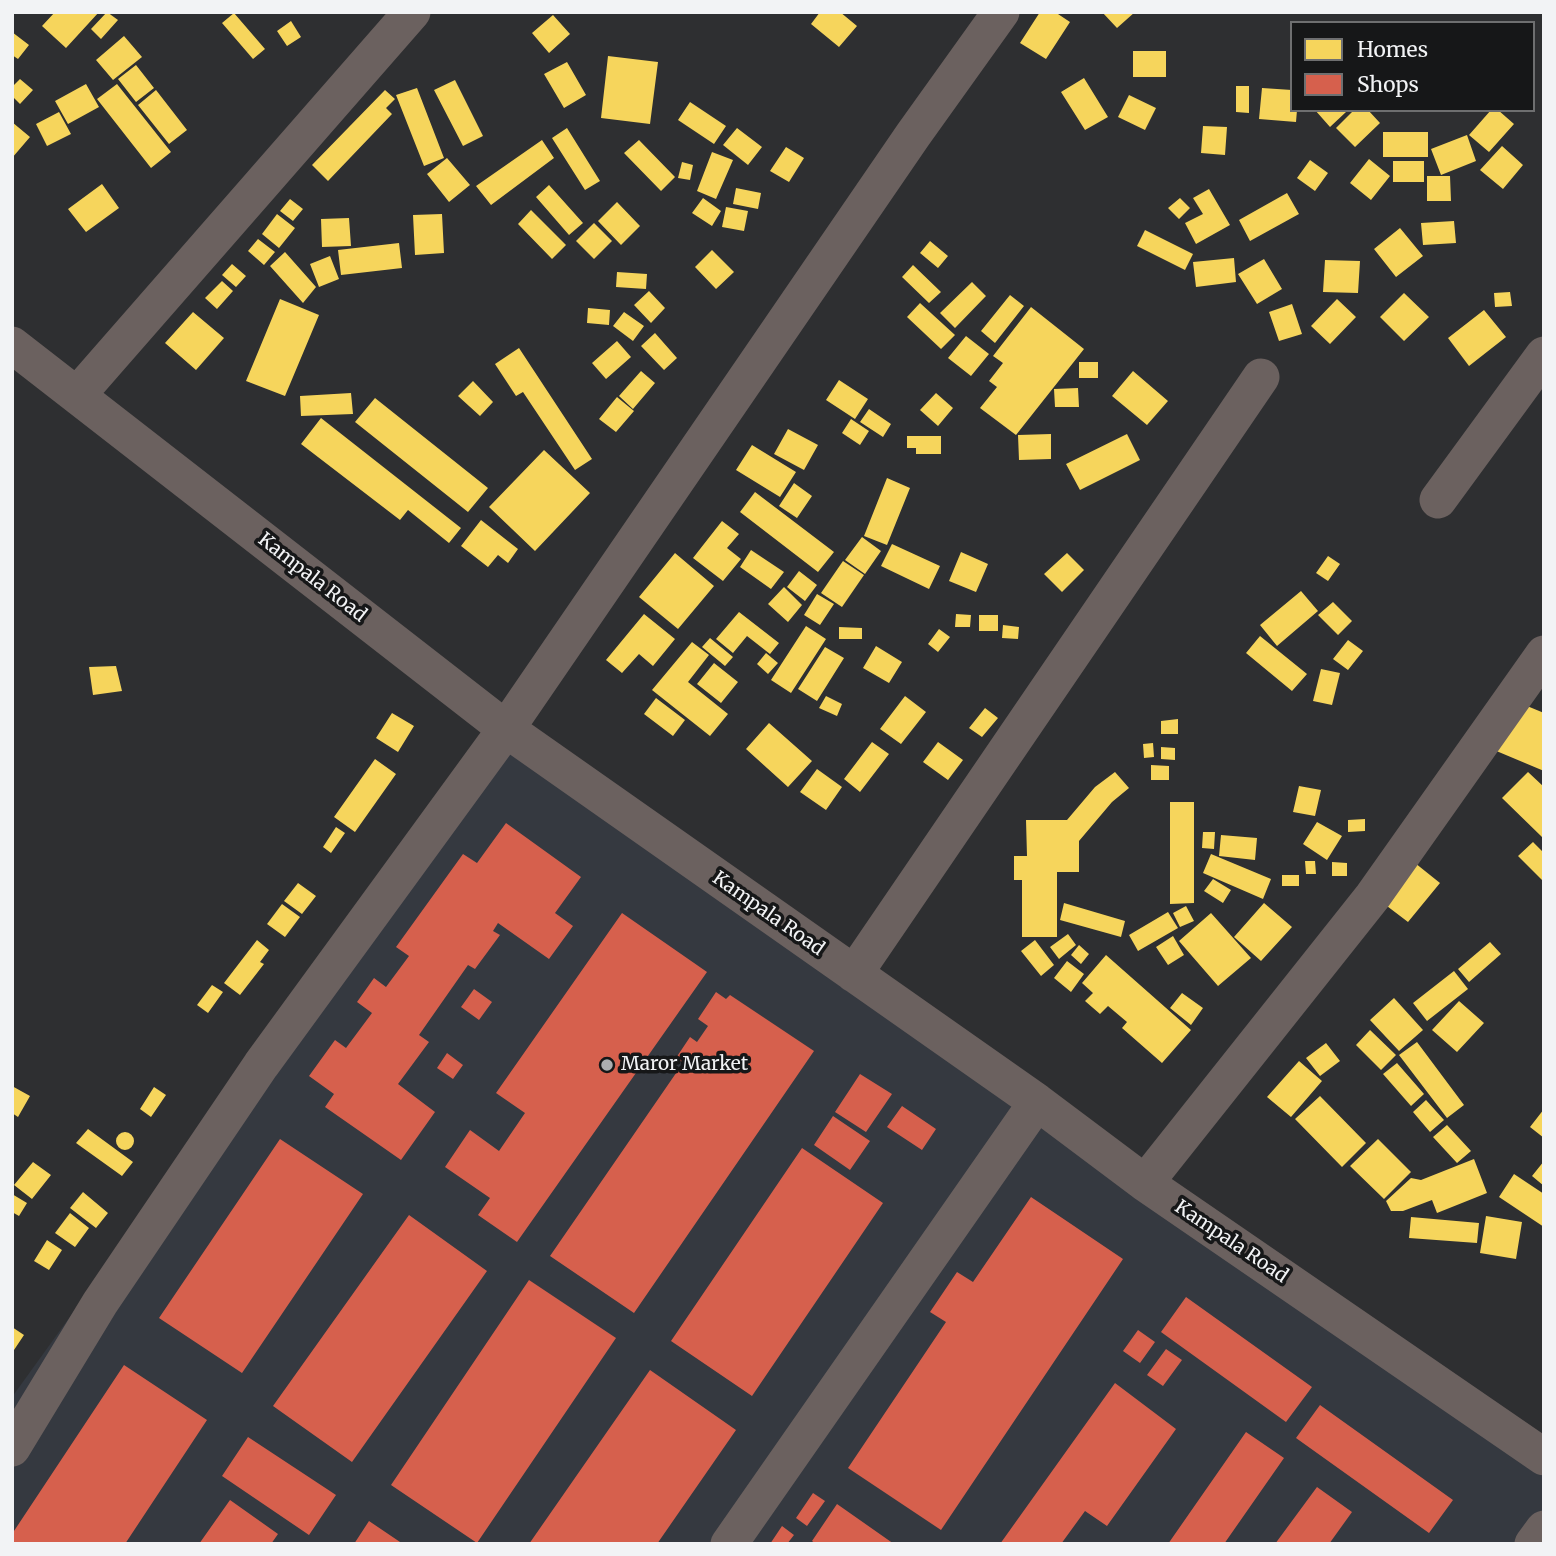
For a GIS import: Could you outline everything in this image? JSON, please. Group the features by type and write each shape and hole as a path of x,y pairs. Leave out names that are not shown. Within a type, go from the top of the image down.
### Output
{"street":[{"path":"78,394 412,12"},
{"path":"12,1448 100,1303 254,1076 506,729 913,135 1001,12"},
{"name":"Kampala Road","path":"12,345 506,729 1037,1102 1145,1183 1544,1457"},
{"path":"1438,500 1544,355"},
{"path":"854,974 1261,377"},
{"path":"1145,1183 1373,896 1544,654"},
{"path":"729,1544 1037,1102"},
{"path":"1533,1544 1544,1529"}],"shaded area":[{"name":"Maror Market","path":"492,732 1544,1477 1544,1532 1536,1544 12,1544 12,1397"}],"building: Homes":[{"path":"55,12 99,12 66,48 42,26"},
{"path":"107,12 118,20 101,39 91,29"},
{"path":"820,12 840,12 857,26 839,47 811,24"},
{"path":"1040,12 1055,12 1070,22 1046,59 1020,43"},
{"path":"1102,12 1135,12 1117,28"},
{"path":"234,13 265,49 253,59 222,23"},
{"path":"553,15 570,34 549,53 532,33"},
{"path":"291,21 301,37 287,46 277,31"},
{"path":"12,32 29,45 18,59 12,55"},
{"path":"124,36 142,57 113,80 96,60"},
{"path":"1133,51 1166,51 1166,77 1133,77"},
{"path":"608,56 658,62 650,124 601,118"},
{"path":"567,62 586,95 564,108 544,74"},
{"path":"136,65 154,88 136,102 118,79"},
{"path":"1084,78 1108,117 1085,130 1061,92"},
{"path":"20,79 33,90 20,104 12,96 12,87"},
{"path":"455,80 483,136 463,146 434,90"},
{"path":"86,84 99,107 68,124 55,101"},
{"path":"117,84 171,152 151,168 97,99"},
{"path":"1236,86 1249,86 1249,113 1236,112"},
{"path":"417,88 444,158 424,166 396,95"},
{"path":"1262,88 1290,90 1290,112 1297,112 1296,122 1259,119"},
{"path":"156,90 187,130 169,144 138,105"},
{"path":"385,90 395,99 386,108 392,114 328,181 312,165"},
{"path":"1129,95 1156,108 1145,130 1118,117"},
{"path":"690,102 726,126 714,144 678,120"},
{"path":"59,112 71,134 47,146 36,124"},
{"path":"1317,112 1346,112 1330,127"},
{"path":"1352,112 1370,112 1380,123 1355,147 1336,128"},
{"path":"1489,112 1500,112 1514,124 1489,152 1469,135"},
{"path":"12,122 30,137 12,158"},
{"path":"1203,126 1227,127 1225,155 1201,153"},
{"path":"567,128 600,181 585,190 552,138"},
{"path":"737,128 762,147 748,165 723,145"},
{"path":"1383,132 1428,132 1428,157 1383,157"},
{"path":"1467,135 1476,161 1441,175 1431,149"},
{"path":"542,140 554,158 491,205 476,186"},
{"path":"639,140 675,177 661,191 624,153"},
{"path":"1502,146 1523,165 1503,189 1480,170"},
{"path":"786,147 804,158 789,182 770,171"},
{"path":"712,152 733,160 716,199 697,191"},
{"path":"447,158 470,185 449,202 427,174"},
{"path":"1369,159 1390,176 1371,200 1350,183"},
{"path":"1310,160 1328,173 1315,191 1297,178"},
{"path":"1393,161 1424,161 1424,182 1393,182"},
{"path":"682,162 693,165 690,180 678,178"},
{"path":"1427,176 1450,176 1451,201 1427,201"},
{"path":"102,184 119,208 86,232 68,209"},
{"path":"549,185 583,223 569,235 536,197"},
{"path":"736,188 761,193 758,209 733,204"},
{"path":"1209,189 1230,225 1196,244 1185,223 1203,214 1193,198"},
{"path":"1287,193 1299,214 1250,241 1239,220"},
{"path":"703,198 721,211 712,226 692,213"},
{"path":"1180,198 1190,208 1179,219 1168,208"},
{"path":"290,199 303,209 293,221 280,211"},
{"path":"617,202 640,226 621,245 598,221"},
{"path":"726,207 748,211 744,231 722,227"},
{"path":"531,210 566,245 552,259 518,224"},
{"path":"277,214 295,228 279,248 262,234"},
{"path":"442,214 444,253 415,255 413,215"},
{"path":"349,218 351,246 322,247 321,219"},
{"path":"1454,221 1456,243 1423,245 1421,223"},
{"path":"594,223 612,241 594,259 576,241"},
{"path":"1400,228 1423,256 1396,277 1374,249"},
{"path":"1145,230 1193,254 1185,270 1137,246"},
{"path":"258,239 275,252 264,265 248,251"},
{"path":"930,241 948,256 938,268 920,253"},
{"path":"399,243 402,268 341,275 338,250"},
{"path":"712,250 734,272 716,289 695,267"},
{"path":"285,252 316,287 303,303 270,266"},
{"path":"330,256 339,279 319,287 310,264"},
{"path":"1234,258 1236,282 1196,287 1193,262"},
{"path":"1264,259 1282,289 1257,304 1238,274"},
{"path":"1325,260 1360,261 1358,293 1323,292"},
{"path":"232,264 246,276 236,287 222,275"},
{"path":"913,265 941,292 929,303 902,277"},
{"path":"617,272 647,274 646,289 616,287"},
{"path":"222,281 233,291 217,309 205,298"},
{"path":"972,282 986,296 955,328 940,313"},
{"path":"649,291 665,308 651,323 634,305"},
{"path":"1510,292 1512,306 1495,307 1494,293"},
{"path":"1404,293 1429,317 1404,341 1380,317"},
{"path":"1010,295 1024,306 995,343 981,331"},
{"path":"280,299 319,315 285,396 246,381"},
{"path":"1337,299 1356,317 1330,344 1311,326"},
{"path":"920,303 955,335 941,349 907,317"},
{"path":"1292,304 1302,334 1279,341 1269,312"},
{"path":"1031,307 1084,349 1016,435 980,408 997,387 989,381 1003,363 993,356"},
{"path":"588,308 610,310 609,325 587,323"},
{"path":"1484,310 1506,337 1469,366 1448,338"},
{"path":"193,312 224,338 196,370 165,343"},
{"path":"624,312 644,326 633,341 613,326"},
{"path":"655,333 677,358 664,370 641,346"},
{"path":"966,336 989,354 971,376 948,358"},
{"path":"617,341 631,357 606,379 592,363"},
{"path":"519,348 592,459 575,470 523,392 516,396 495,364"},
{"path":"1079,362 1098,362 1098,378 1079,378"},
{"path":"641,371 655,383 633,409 619,396"},
{"path":"1133,371 1168,401 1147,425 1112,396"},
{"path":"839,380 868,399 855,419 826,400"},
{"path":"473,381 493,402 480,416 458,396"},
{"path":"1078,388 1079,407 1055,407 1054,389"},
{"path":"351,393 353,414 301,416 300,396"},
{"path":"936,393 953,408 938,426 920,410"},
{"path":"617,397 634,411 616,432 599,419"},
{"path":"375,398 488,488 468,512 355,422"},
{"path":"869,409 891,424 883,437 860,422"},
{"path":"321,418 461,528 449,543 408,510 400,520 301,444"},
{"path":"851,419 869,431 860,445 842,433"},
{"path":"788,429 818,445 804,470 774,454"},
{"path":"1051,434 1051,459 1019,460 1018,435"},
{"path":"1127,434 1140,460 1080,490 1066,464"},
{"path":"907,436 941,436 941,454 916,454 916,448 907,448"},
{"path":"752,445 796,472 780,497 736,470"},
{"path":"544,450 590,493 535,551 489,507"},
{"path":"887,478 910,488 887,545 864,536"},
{"path":"794,483 812,496 797,518 779,506"},
{"path":"755,492 834,552 818,572 740,512"},
{"path":"481,520 518,549 508,563 498,555 488,567 461,546"},
{"path":"722,521 739,534 727,548 741,559 723,581 693,558"},
{"path":"862,537 881,551 865,574 845,560"},
{"path":"892,544 940,566 929,589 881,566"},
{"path":"751,550 784,572 771,589 740,567"},
{"path":"961,552 988,564 976,592 949,581"},
{"path":"675,553 714,586 678,629 639,597"},
{"path":"1067,553 1084,570 1062,592 1044,574"},
{"path":"1328,556 1340,564 1328,581 1316,573"},
{"path":"843,561 864,575 842,607 821,593"},
{"path":"799,571 817,585 805,601 787,587"},
{"path":"784,587 802,605 788,622 768,604"},
{"path":"1301,591 1318,611 1277,646 1260,625"},
{"path":"817,594 834,604 820,625 804,615"},
{"path":"1333,602 1352,621 1338,635 1318,615"},
{"path":"739,612 779,643 770,654 747,636 733,653 716,639"},
{"path":"644,614 675,639 653,666 639,654 622,673 606,660"},
{"path":"956,614 971,615 970,627 955,627"},
{"path":"979,615 998,615 998,631 979,631"},
{"path":"1003,625 1019,627 1018,639 1002,638"},
{"path":"806,626 826,639 791,693 771,680"},
{"path":"839,627 862,628 862,639 839,639"},
{"path":"939,629 950,637 938,652 928,644"},
{"path":"1260,636 1307,674 1292,691 1246,653"},
{"path":"710,638 733,657 725,666 702,647"},
{"path":"1348,640 1363,651 1348,670 1333,659"},
{"path":"692,642 709,655 688,682 728,714 710,736 652,690"},
{"path":"876,646 902,662 889,683 863,668"},
{"path":"825,647 844,658 817,701 798,689"},
{"path":"766,653 778,663 768,674 757,664"},
{"path":"714,663 738,682 721,703 697,684"},
{"path":"116,666 122,691 93,695 89,667"},
{"path":"1321,669 1340,673 1332,705 1313,701"},
{"path":"826,696 842,704 837,716 819,708"},
{"path":"905,696 926,712 901,744 880,729"},
{"path":"656,698 685,720 673,736 644,714"},
{"path":"1515,701 1544,713 1544,771 1494,750"},
{"path":"985,708 998,718 982,737 969,728"},
{"path":"392,713 414,726 398,752 376,738"},
{"path":"1178,719 1178,734 1161,734 1161,721"},
{"path":"769,723 812,761 788,787 746,749"},
{"path":"872,742 889,754 860,792 844,779"},
{"path":"938,742 963,760 948,780 923,762"},
{"path":"1153,743 1154,757 1144,758 1143,744"},
{"path":"1161,747 1175,748 1175,760 1161,759"},
{"path":"375,759 396,774 355,832 334,817"},
{"path":"1151,765 1169,766 1169,780 1151,780"},
{"path":"817,769 842,787 826,810 800,792"},
{"path":"1115,772 1129,788 1112,802 1079,841 1079,872 1057,872 1057,937 1022,937 1022,880 1014,880 1014,856 1027,856 1026,820 1067,820 1095,787"},
{"path":"1528,772 1544,787 1542,837 1502,798"},
{"path":"1299,786 1321,790 1315,816 1293,812"},
{"path":"1170,802 1194,802 1194,903 1170,904"},
{"path":"1365,819 1365,831 1348,832 1348,820"},
{"path":"1317,822 1342,836 1327,860 1303,844"},
{"path":"336,827 345,833 331,853 323,847"},
{"path":"1203,832 1215,832 1214,849 1202,848"},
{"path":"1221,835 1257,838 1255,860 1219,856"},
{"path":"1533,842 1544,853 1544,882 1518,856"},
{"path":"1211,854 1271,879 1263,899 1203,873"},
{"path":"1305,861 1315,861 1316,874 1306,874"},
{"path":"1332,862 1347,863 1347,876 1332,876"},
{"path":"1415,863 1440,883 1408,922 1383,903"},
{"path":"1282,875 1299,875 1299,886 1282,886"},
{"path":"1213,879 1231,890 1223,903 1204,891"},
{"path":"298,883 316,896 302,914 284,901"},
{"path":"1064,903 1125,921 1121,937 1060,920"},
{"path":"1264,903 1292,927 1261,961 1234,937"},
{"path":"282,904 300,917 285,937 267,924"},
{"path":"1186,906 1194,921 1180,927 1173,913"},
{"path":"1168,912 1178,928 1138,951 1129,935"},
{"path":"1211,913 1251,958 1218,986 1179,941"},
{"path":"1068,934 1076,945 1059,959 1050,947"},
{"path":"1173,936 1184,955 1168,965 1156,947"},
{"path":"257,940 269,950 260,962 264,964 240,995 224,983"},
{"path":"1035,940 1054,965 1041,976 1021,951"},
{"path":"1490,942 1501,954 1469,982 1458,969"},
{"path":"1079,945 1089,954 1081,964 1071,955"},
{"path":"1106,955 1191,1030 1162,1063 1122,1028 1127,1022 1108,1006 1100,1014 1085,1001 1093,993 1082,983"},
{"path":"1067,961 1084,974 1071,992 1054,978"},
{"path":"1454,971 1468,989 1427,1021 1413,1003"},
{"path":"212,985 223,992 208,1013 197,1005"},
{"path":"1182,993 1203,1008 1191,1025 1170,1008"},
{"path":"1394,998 1423,1030 1399,1051 1370,1020"},
{"path":"1459,1001 1484,1023 1457,1052 1432,1030"},
{"path":"1370,1030 1396,1055 1381,1070 1356,1045"},
{"path":"1417,1042 1464,1105 1447,1118 1399,1055"},
{"path":"1326,1043 1340,1061 1320,1076 1306,1058"},
{"path":"1299,1061 1322,1081 1291,1117 1267,1097"},
{"path":"1397,1063 1424,1094 1411,1106 1383,1074"},
{"path":"12,1086 30,1096 18,1117 12,1113"},
{"path":"154,1087 166,1095 151,1117 140,1109"},
{"path":"1320,1096 1366,1143 1342,1167 1295,1119"},
{"path":"1426,1100 1444,1120 1430,1132 1413,1112"},
{"path":"1544,1109 1544,1138 1530,1127"},
{"path":"1447,1125 1471,1151 1457,1163 1433,1137"},
{"path":"88,1129 133,1162 122,1176 76,1143"},
{"path":"125,1132 131,1135 134,1141 131,1147 125,1150 119,1147 116,1141 119,1135"},
{"path":"1378,1139 1411,1172 1384,1199 1350,1166"},
{"path":"1474,1159 1487,1193 1437,1213 1432,1200 1403,1211 1391,1211 1386,1201 1411,1178 1421,1180"},
{"path":"1544,1161 1544,1186 1532,1176"},
{"path":"33,1162 51,1175 32,1199 14,1185"},
{"path":"1514,1174 1544,1194 1544,1227 1499,1197"},
{"path":"83,1192 108,1213 96,1228 70,1208"},
{"path":"12,1194 27,1203 19,1216 12,1212"},
{"path":"70,1213 89,1228 75,1247 55,1233"},
{"path":"1486,1216 1522,1222 1516,1259 1480,1253"},
{"path":"1411,1217 1479,1223 1477,1243 1409,1238"},
{"path":"47,1240 62,1250 49,1270 34,1261"},
{"path":"12,1327 24,1335 12,1353"}],"building: Shops":[{"path":"506,823 581,877 555,913 573,926 549,959 498,923 493,931 500,935 475,969 468,965 419,1035 429,1042 398,1084 435,1112 401,1160 325,1107 334,1094 309,1076 335,1040 346,1048 372,1013 357,1002 374,978 386,987 409,956 396,947 463,854 477,863"},
{"path":"622,913 707,972 517,1242 478,1215 490,1198 445,1167 470,1130 499,1151 525,1113 496,1093"},
{"path":"474,989 492,1002 479,1020 461,1007"},
{"path":"716,992 726,999 730,995 814,1051 634,1313 550,1256 683,1063 676,1058 690,1037 697,1042 708,1026 698,1019"},
{"path":"447,1053 463,1065 453,1079 437,1068"},
{"path":"860,1074 892,1094 866,1132 835,1112"},
{"path":"902,1106 936,1129 922,1150 887,1127"},
{"path":"833,1116 870,1141 850,1170 814,1145"},
{"path":"280,1139 363,1194 242,1373 159,1318"},
{"path":"802,1148 883,1203 752,1396 671,1341"},
{"path":"1031,1197 1123,1259 941,1530 848,1468 946,1322 930,1312 957,1272 973,1282"},
{"path":"409,1215 487,1271 352,1462 273,1406"},
{"path":"529,1280 616,1338 477,1543 391,1485"},
{"path":"1186,1297 1312,1387 1286,1422 1161,1332"},
{"path":"1138,1330 1155,1342 1140,1363 1123,1351"},
{"path":"1166,1349 1182,1360 1163,1386 1147,1375"},
{"path":"124,1365 207,1420 125,1544 12,1544 12,1534"},
{"path":"650,1370 736,1430 657,1544 529,1544"},
{"path":"1115,1383 1176,1429 1107,1526 1085,1511 1061,1544 1000,1544"},
{"path":"1320,1405 1453,1500 1429,1533 1296,1438"},
{"path":"1246,1432 1284,1458 1224,1544 1168,1544"},
{"path":"248,1437 336,1495 309,1535 222,1476"},
{"path":"1317,1487 1352,1512 1329,1544 1275,1544"},
{"path":"813,1493 825,1501 807,1526 796,1518"},
{"path":"230,1500 278,1534 271,1544 199,1544"},
{"path":"837,1504 894,1544 816,1544 812,1541"},
{"path":"369,1521 403,1544 354,1544"},
{"path":"782,1526 794,1535 787,1544 770,1544"}],"place":[{"name":"Maror Market","path":"607,1065"}]}
